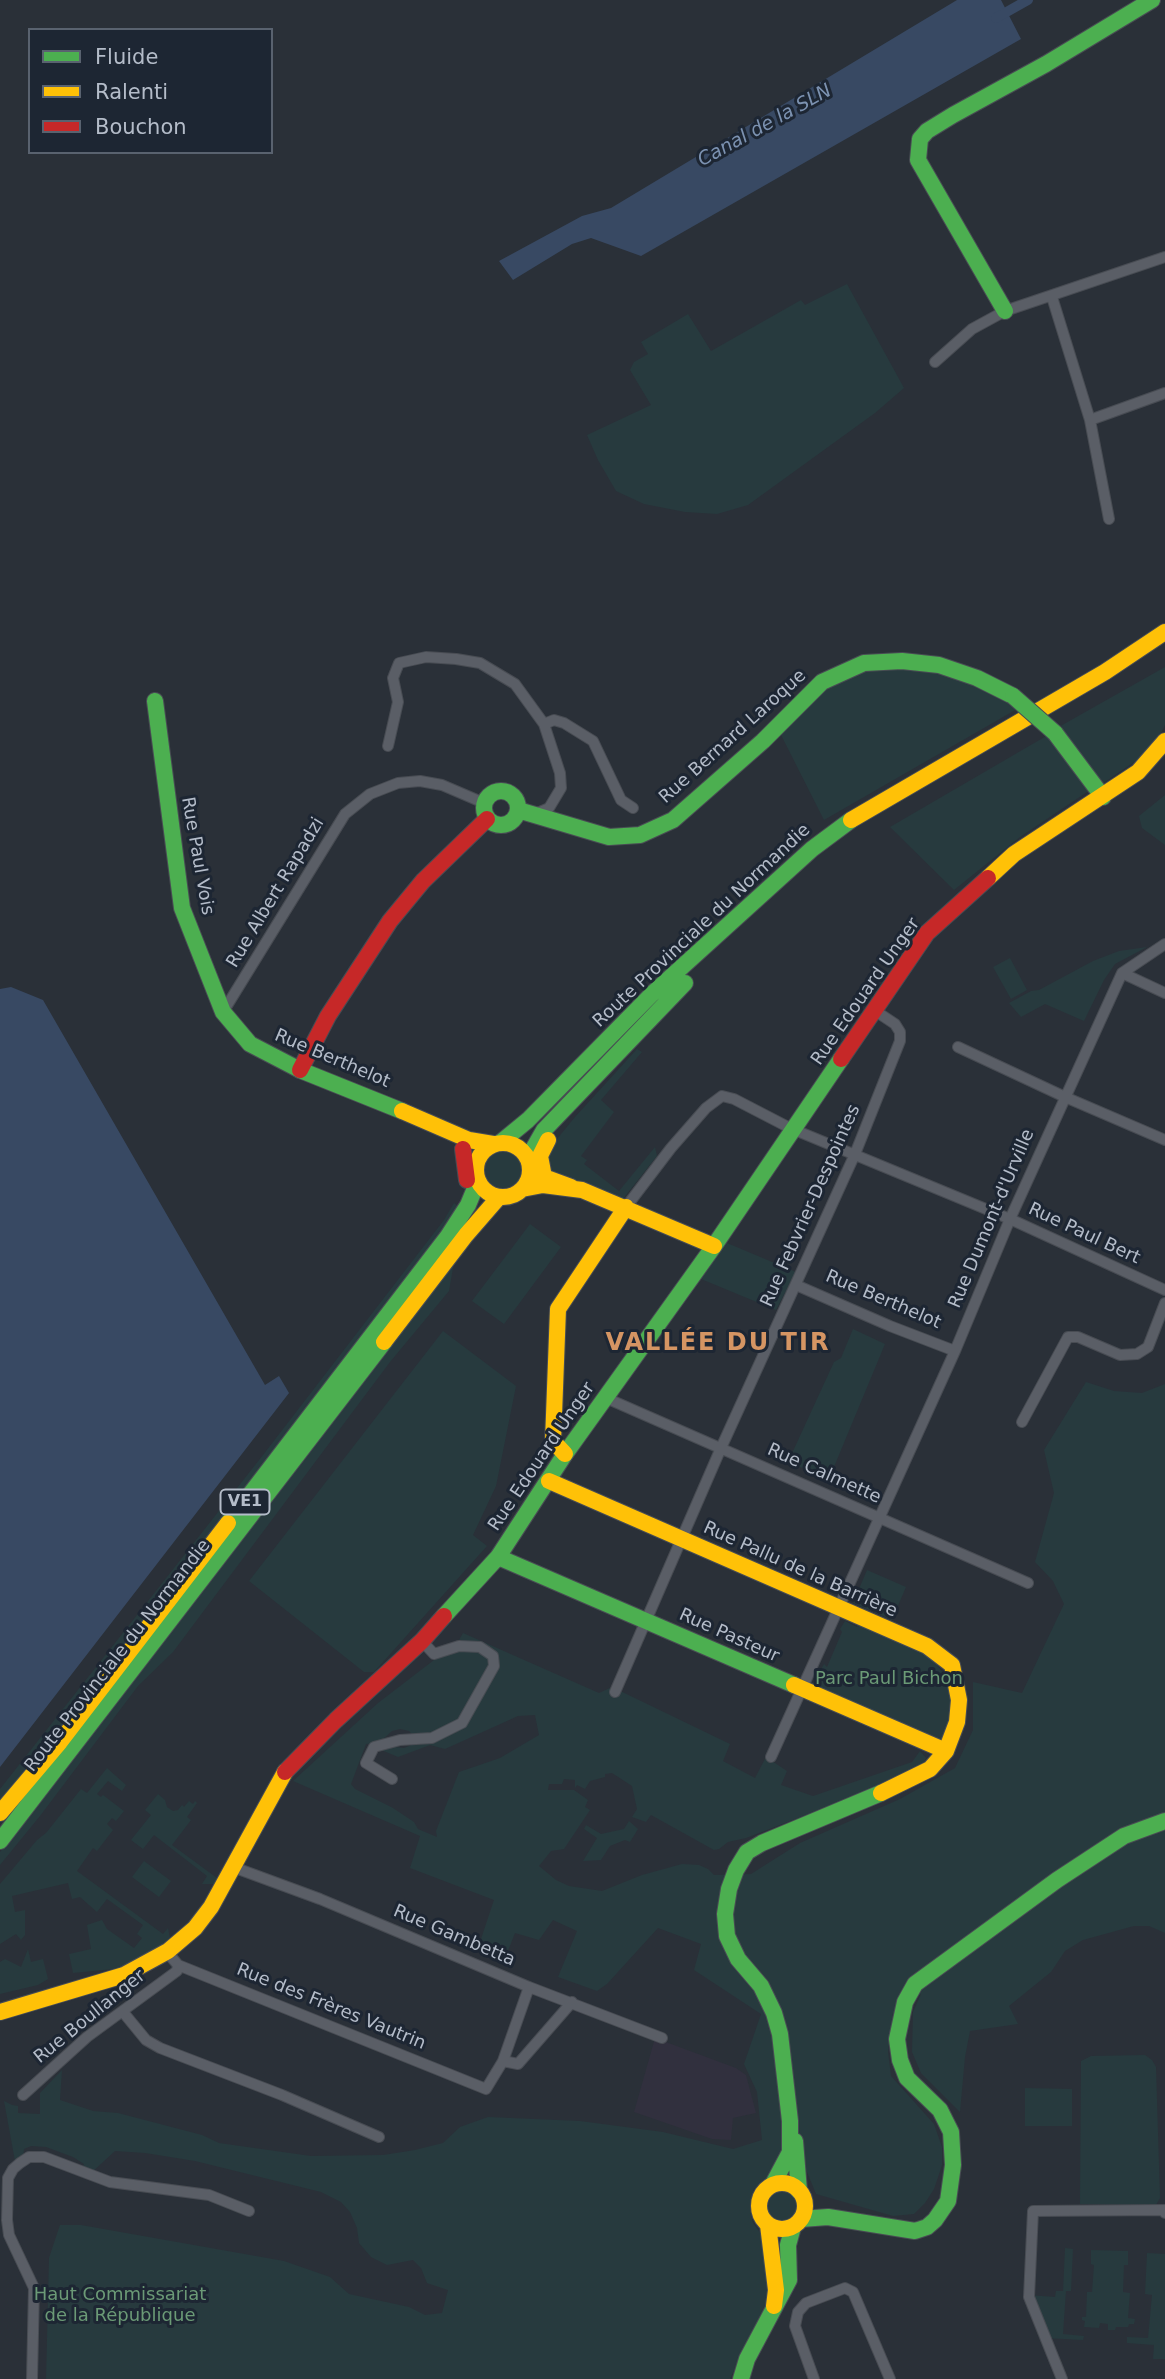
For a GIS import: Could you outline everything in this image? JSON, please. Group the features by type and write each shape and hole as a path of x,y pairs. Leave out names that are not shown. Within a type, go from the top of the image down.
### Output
{"main road":[{"path":"1005,311 918,160 920,139 927,131 953,115 1046,64 1153,0"},
{"name":"Route Provinciale du Normandie","path":"496,1143 528,1120 652,994 812,849 859,815 1105,672 1165,632"},
{"name":"Route Provinciale du Normandie","path":"528,1161 544,1130 672,995 771,902 842,841 887,811 1165,645"},
{"name":"Rue Bernard Laroque","path":"518,810 609,837 640,835 673,820 762,741 822,682 864,663 902,661 939,664 977,678 1013,696 1055,733 1103,797"},
{"name":"Rue Paul Vois","path":"155,701 182,908 223,1012"},
{"name":"Rue Edouard Unger","path":"5,2010 173,1958 211,1907 285,1773 336,1720 422,1641 498,1556 565,1454 714,1246 927,933 983,881 1038,837 1138,772 1165,741"},
{"path":"496,791 507,792 516,799 518,810 513,821 503,826 491,823 485,811 486,798 496,791"},
{"path":"300,1070 347,985 390,921 485,811"},
{"path":"703,966 678,998 555,1131 540,1156 544,1177 626,1207 714,1246"},
{"name":"Rue Berthelot","path":"223,1012 250,1044 300,1070 359,1092 469,1140 496,1143"},
{"name":"Rue Berthelot","path":"437,1126 463,1149 476,1175"},
{"path":"543,1185 516,1146 496,1143 480,1154 476,1175 486,1192 499,1197 512,1196 522,1189 543,1185 571,1187"},
{"path":"448,1236 464,1203 467,1179 463,1149"},
{"path":"522,1189 529,1177 528,1161"},
{"name":"Route Provinciale du Normandie","path":"0,1813 84,1710 448,1236 468,1205 476,1175"},
{"name":"Route Provinciale du Normandie","path":"0,1841 466,1235 499,1197"},
{"path":"565,1454 553,1441 558,1309 626,1207"},
{"name":"Rue Pallu de la Barrière","path":"549,1481 927,1646 952,1665 959,1700 957,1721 946,1751"},
{"name":"Rue Pasteur","path":"498,1556 946,1751"},
{"path":"773,2185 790,2152 790,2121 780,2034 774,2013 761,1986 738,1959 727,1936 725,1914 729,1889 736,1870 747,1852 762,1843 911,1780 930,1769 946,1751"},
{"path":"768,2225 780,2229 828,2217 915,2231 927,2227 948,2201 952,2143 947,2121 940,2110 907,2078 900,2060 897,2039 900,2020 905,2002 915,1984 1089,1858 1124,1836 1165,1821"},
{"path":"741,2379 747,2359 789,2280 788,2245 804,2212 799,2158 790,2121"},
{"path":"774,2312 776,2290 768,2225 760,2213 760,2199 767,2188 787,2183 802,2194 884,2226"}],"street":[{"path":"935,362 972,328 1005,311 1165,257"},
{"path":"1052,296 1090,420 1109,519"},
{"path":"1090,420 1165,393"},
{"path":"388,746 398,702 393,678 399,663 426,657 480,663 515,684 544,724 560,773 561,788 549,808 535,814"},
{"path":"544,724 554,720 564,723 593,741 621,800 633,808"},
{"name":"Rue Albert Rapadzi","path":"223,1012 345,814 370,794 397,783 420,781 442,785 485,811"},
{"path":"1122,973 1165,944"},
{"path":"1122,973 1165,993"},
{"name":"Rue Dumont-d'Urville","path":"771,1757 1122,973"},
{"name":"Rue Febvrier-Despointes","path":"615,1692 721,1448 855,1154 900,1041 900,1032 895,1024 874,1010"},
{"path":"958,1047 1165,1140"},
{"name":"Rue Paul Bert","path":"626,1207 671,1148 706,1108 722,1096 1010,1219 1165,1290"},
{"name":"Rue Berthelot","path":"796,1285 955,1351"},
{"path":"1022,1422 1068,1337 1078,1338 1120,1355 1137,1354 1148,1347 1165,1303"},
{"name":"Rue Calmette","path":"606,1398 1028,1583"},
{"path":"392,1779 366,1763 373,1747 400,1740 432,1738 462,1723 494,1666 493,1656 480,1647 459,1646 434,1654 422,1641"},
{"name":"Rue Gambetta","path":"233,1867 320,1899 529,1987 662,2038"},
{"name":"Rue Boullanger","path":"23,2095 87,2037 177,1971 173,1958"},
{"name":"Rue des Frères Vautrin","path":"173,1958 486,2089 503,2061"},
{"path":"529,1987 503,2061 518,2064 572,2002"},
{"path":"123,2012 146,2039 160,2048 282,2095 379,2137"},
{"path":"32,2379 34,2288 9,2235 7,2220 8,2178 20,2163 29,2157 48,2158 110,2182 209,2195 249,2211"},
{"path":"1062,2379 1029,2297 1033,2211 1165,2212"},
{"path":"814,2379 795,2326 798,2312 806,2303 845,2288 853,2292 890,2379"}],"shaded area":[{"path":"655,2038 736,2068 746,2075 756,2113 733,2118 731,2140 712,2139 634,2112"}],"green space":[{"path":"847,284 904,388 875,413 748,505 717,514 685,512 644,504 616,491 587,435 651,405 630,370 634,362 648,354 641,342 688,314 711,351 801,300 805,305"},
{"path":"871,667 923,668 952,674 1000,694 1017,709 824,820 779,731 829,684"},
{"path":"1165,667 1165,725 1160,735 1143,756 1099,786 1057,728"},
{"path":"1048,735 1090,790 1020,837 954,890 890,827"},
{"path":"1165,795 1165,845 1142,828 1139,816"},
{"path":"1147,947 1115,964 1084,1021 1045,1004 1021,1017 1009,1003 1093,961 1119,951"},
{"path":"1010,958 1027,990 1011,999 993,967"},
{"path":"637,1049 642,1052 601,1100 614,1112 581,1156 587,1160 584,1164 619,1191 655,1147 657,1156 623,1199 547,1172 548,1150"},
{"path":"503,1150 516,1156 522,1169 516,1182 503,1188 490,1182 484,1169 490,1156"},
{"path":"454,1203 459,1207 440,1240 0,1806 0,1789 263,1455 444,1220"},
{"path":"530,1224 561,1247 504,1324 472,1301"},
{"path":"727,1243 796,1272 776,1310 701,1279"},
{"path":"454,1262 449,1291 390,1362 173,1652 138,1686 0,1865 0,1852"},
{"path":"853,1329 885,1344 829,1479 788,1462 834,1362 841,1358"},
{"path":"443,1331 516,1386 496,1486 473,1535 487,1546 374,1672 364,1672 249,1581"},
{"name":"Haut Commissariat de la République","path":"1086,1382 1114,1391 1142,1393 1165,1384 1165,1933 1149,1926 1134,1926 1083,1940 1065,1951 1051,1972 1009,2006 1018,2024 970,2031 960,2112 921,2073 912,2052 913,2012 921,1994 893,2013 888,2052 891,2076 934,2124 942,2147 942,2165 934,2189 914,2214 893,2216 816,2194 805,2167 783,2155 774,2173 754,2189 751,2200 753,2223 761,2234 766,2256 768,2303 760,2325 746,2344 730,2379 46,2379 49,2258 60,2225 81,2225 284,2261 330,2277 349,2294 409,2307 425,2315 442,2313 448,2290 427,2283 421,2268 413,2260 387,2265 371,2257 359,2243 357,2228 350,2212 341,2202 321,2192 195,2161 145,2153 115,2151 91,2173 82,2169 84,2164 73,2157 46,2147 31,2146 24,2149 23,2157 15,2161 4,2101 18,2106 18,2113 40,2114 40,2093 62,2070 60,2100 93,2111 118,2113 202,2135 219,2143 311,2156 383,2155 415,2150 443,2143 460,2127 488,2117 580,2121 663,2132 733,2149 762,2140 757,2092 744,2064 761,2014 694,1970 701,1944 658,1928 607,1984 597,1991 558,1977 577,1931 553,1920 539,1940 515,1933 506,1956 479,1945 494,1900 410,1868 420,1836 293,1781 378,1703 434,1660 453,1651 463,1633 599,1693 612,1687 730,1744 723,1761 755,1778 766,1757 787,1771 781,1785 813,1796 912,1762 920,1751 926,1758 919,1772 746,1838 728,1842 714,1850 651,1815 646,1822 632,1817 637,1809 632,1786 612,1773 590,1781 585,1789 577,1785 575,1788 575,1780 564,1779 562,1784 549,1784 548,1790 574,1790 588,1800 585,1807 590,1810 564,1849 551,1851 539,1866 556,1880 569,1886 602,1891 642,1875 682,1864 699,1865 714,1875 751,1874 800,1843 900,1799 955,1768 973,1730 973,1682 1022,1693 1064,1604 1053,1581 1035,1562 1054,1493 1044,1450","holes":["535,1715 539,1735 500,1758 459,1772 436,1831 437,1837 418,1829 414,1822 355,1789 351,1784 366,1744 379,1743 392,1731 409,1731 419,1742 404,1748 385,1746 379,1749 398,1757 430,1745 445,1749 518,1716"]},
{"path":"867,1570 906,1587 892,1620 853,1603"},
{"name":"Parc Paul Bichon","path":"845,1621 857,1627 859,1624 917,1649 932,1659 941,1670 951,1689 953,1704 949,1729 941,1742 819,1689 814,1684 824,1664 827,1667"},
{"path":"107,1768 126,1785 122,1791 108,1781 97,1794 101,1797 103,1795 124,1811 116,1821 112,1818 107,1824 113,1830 97,1851 93,1848 77,1871 163,1934 168,1928 170,1938 148,1955 124,1968 73,1973 69,1954 91,1949 87,1925 102,1920 107,1929 134,1948 142,1938 137,1934 143,1925 107,1899 97,1912 80,1897 72,1899 68,1883 12,1896 15,1912 25,1910 25,1935 21,1940 16,1934 0,1944 0,1884 81,1789 87,1793"},
{"path":"158,1794 173,1811 182,1805 184,1807 189,1801 197,1803 187,1817 191,1820 172,1845 217,1878 214,1884 202,1884 207,1876 154,1835 143,1849 131,1840 151,1815 145,1810"},
{"path":"629,1821 638,1829 630,1842 625,1840 610,1846 601,1860 583,1861 597,1838 584,1829 586,1825 601,1834 624,1829"},
{"path":"144,1861 171,1881 159,1897 132,1877"},
{"path":"28,1949 31,1962 43,1959 48,1979 38,1985 0,1994 0,1962 5,1959 21,1967"},
{"path":"1145,2055 1156,2067 1160,2198 1156,2205 1080,2204 1081,2061 1091,2056"},
{"path":"1025,2088 1072,2089 1072,2126 1025,2126"},
{"path":"781,2191 793,2195 797,2207 793,2219 781,2223 769,2219 765,2207 769,2195"},
{"path":"1065,2248 1073,2249 1071,2291 1066,2291 1063,2334 1084,2336 1083,2340 1045,2338 1029,2295 1055,2297 1056,2291 1063,2291"},
{"path":"1091,2250 1128,2251 1128,2265 1124,2265 1123,2292 1130,2293 1128,2318 1135,2319 1134,2324 1116,2327 1115,2330 1108,2330 1108,2324 1100,2323 1099,2328 1084,2327 1085,2321 1082,2317 1086,2317 1087,2292 1092,2292 1094,2265 1091,2264"},
{"path":"1147,2253 1165,2254 1165,2359 1153,2359 1154,2345 1127,2343 1127,2337 1148,2338 1152,2295 1145,2294"}],"water":[{"path":"957,0 1001,0 1021,39 641,256 591,238 572,244 513,280 499,261 582,216 611,208"},
{"path":"11,987 43,1000 265,1385 279,1376 289,1393 0,1767 0,989"}],"waterway":[{"name":"Canal de la SLN","path":"996,18 1028,0"}],"traffic: fast":[{"path":"1005,311 918,160 920,139 927,131 953,115 1046,64 1152,0"},
{"path":"518,810 609,837 640,835 673,820 763,741 822,682 864,663 902,661 939,665 977,678 1013,696"},
{"path":"1013,696 1055,733"},
{"path":"155,701 182,908 223,1012 250,1044 300,1070 402,1111"},
{"path":"1055,733 1103,797"},
{"path":"501,791 513,796 518,808 513,820 501,825 489,820 484,808 489,796 501,791"},
{"path":"500,1143 528,1120 652,994 812,849 851,820"},
{"path":"528,1158 544,1130 685,983"},
{"path":"444,1616 498,1557 565,1454 714,1246 841,1059"},
{"path":"228,1523 448,1236 468,1205 478,1181"},
{"path":"0,1841 384,1342"},
{"path":"498,1557 794,1685"},
{"path":"773,2184 790,2152 790,2121 780,2034 774,2013 761,1986 738,1959 727,1936 725,1914 729,1889 747,1852 762,1843 881,1793"},
{"path":"801,2219 828,2217 915,2231 927,2227 935,2220 948,2201 953,2165 951,2132 940,2110 907,2078 900,2060 897,2039 905,2002 915,1984 1057,1880 1124,1836 1165,1821"},
{"path":"795,2141 799,2191"},
{"path":"741,2379 747,2359 789,2280 788,2245 793,2227"}],"traffic: slow":[{"path":"851,820 1105,672 1165,632"},
{"path":"988,878 1014,854 1138,772 1165,741"},
{"path":"402,1111 469,1140 493,1144"},
{"path":"548,1140 540,1156 544,1177 571,1187"},
{"path":"508,1143 518,1147 526,1155 530,1170 526,1185 518,1193 498,1197 488,1193 480,1185 476,1165 480,1155 488,1147 508,1143"},
{"path":"522,1189 543,1185 582,1190 714,1246"},
{"path":"384,1342 466,1235 499,1197"},
{"path":"565,1454 553,1441 558,1309 626,1207"},
{"path":"549,1481 927,1646 952,1665 959,1700 957,1722 946,1751 930,1769 881,1793"},
{"path":"0,1813 60,1742 228,1523"},
{"path":"794,1685 946,1751"},
{"path":"0,2012 124,1975 168,1951 195,1928 211,1907 285,1772"},
{"path":"782,2183 798,2190 805,2206 798,2222 782,2229 766,2222 759,2206 766,2190 782,2183"},
{"path":"768,2225 776,2290 774,2306"}],"traffic: jam":[{"path":"300,1070 328,1016 390,921 423,881 487,819"},
{"path":"841,1059 927,933 988,878"},
{"path":"463,1149 467,1180"},
{"path":"285,1772 336,1720 422,1641 444,1616"}],"district":[{"name":"VALLÉE DU TIR","path":"718,1344"}]}
